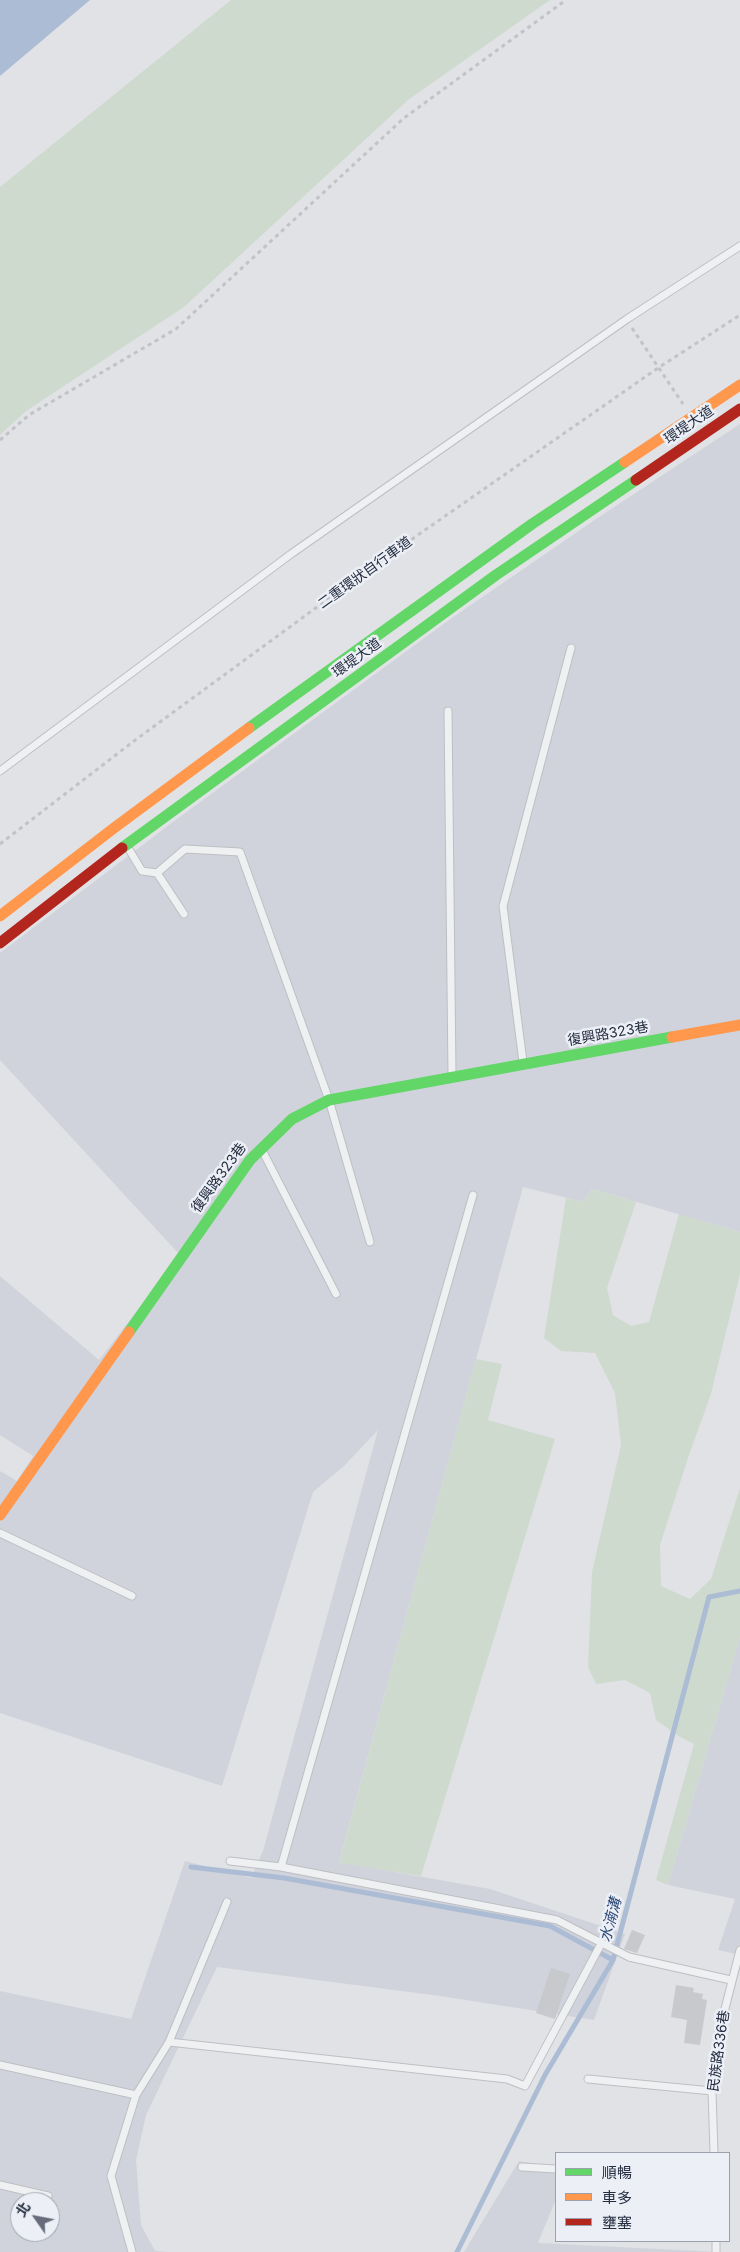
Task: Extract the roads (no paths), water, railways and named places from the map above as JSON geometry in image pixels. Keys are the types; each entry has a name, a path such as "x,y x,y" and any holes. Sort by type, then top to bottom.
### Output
{"street":[{"name":"環堤大道","path":"0,916 114,828 532,524 740,385"},
{"name":"環堤大道","path":"0,943 126,845 496,575 740,409"},
{"name":"復興路323巷","path":"0,1515 244,1168 261,1147 292,1119 329,1100 740,1025"}],"lane":[{"path":"0,771 291,554 627,319 740,246"},
{"path":"523,1065 503,906 571,648"},
{"path":"448,711 452,1078"},
{"path":"126,845 142,871 157,873 185,849 240,852 329,1100 370,1242"},
{"path":"157,873 184,914"},
{"path":"261,1147 336,1294"},
{"path":"281,1867 473,1195"},
{"path":"0,1533 132,1596"},
{"path":"230,1861 281,1867 557,1920 629,1957 731,1980"},
{"path":"132,2252 111,2176 136,2096 169,2042 228,1902"},
{"path":"169,2042 507,2080 525,2086 601,1944"},
{"name":"民族路336巷","path":"714,2152 712,2091 719,2032 740,1950"},
{"path":"0,2065 136,2096"},
{"path":"588,2079 712,2091"},
{"path":"522,2167 555,2169"},
{"path":"0,2185 31,2192"}],"water":[{"path":"0,0 90,0 0,76"}],"waterway":[{"name":"水湳溝","path":"457,2252 545,2075 613,1960 709,1597 740,1591"},
{"path":"191,1867 284,1878 550,1926 613,1960"}]}
